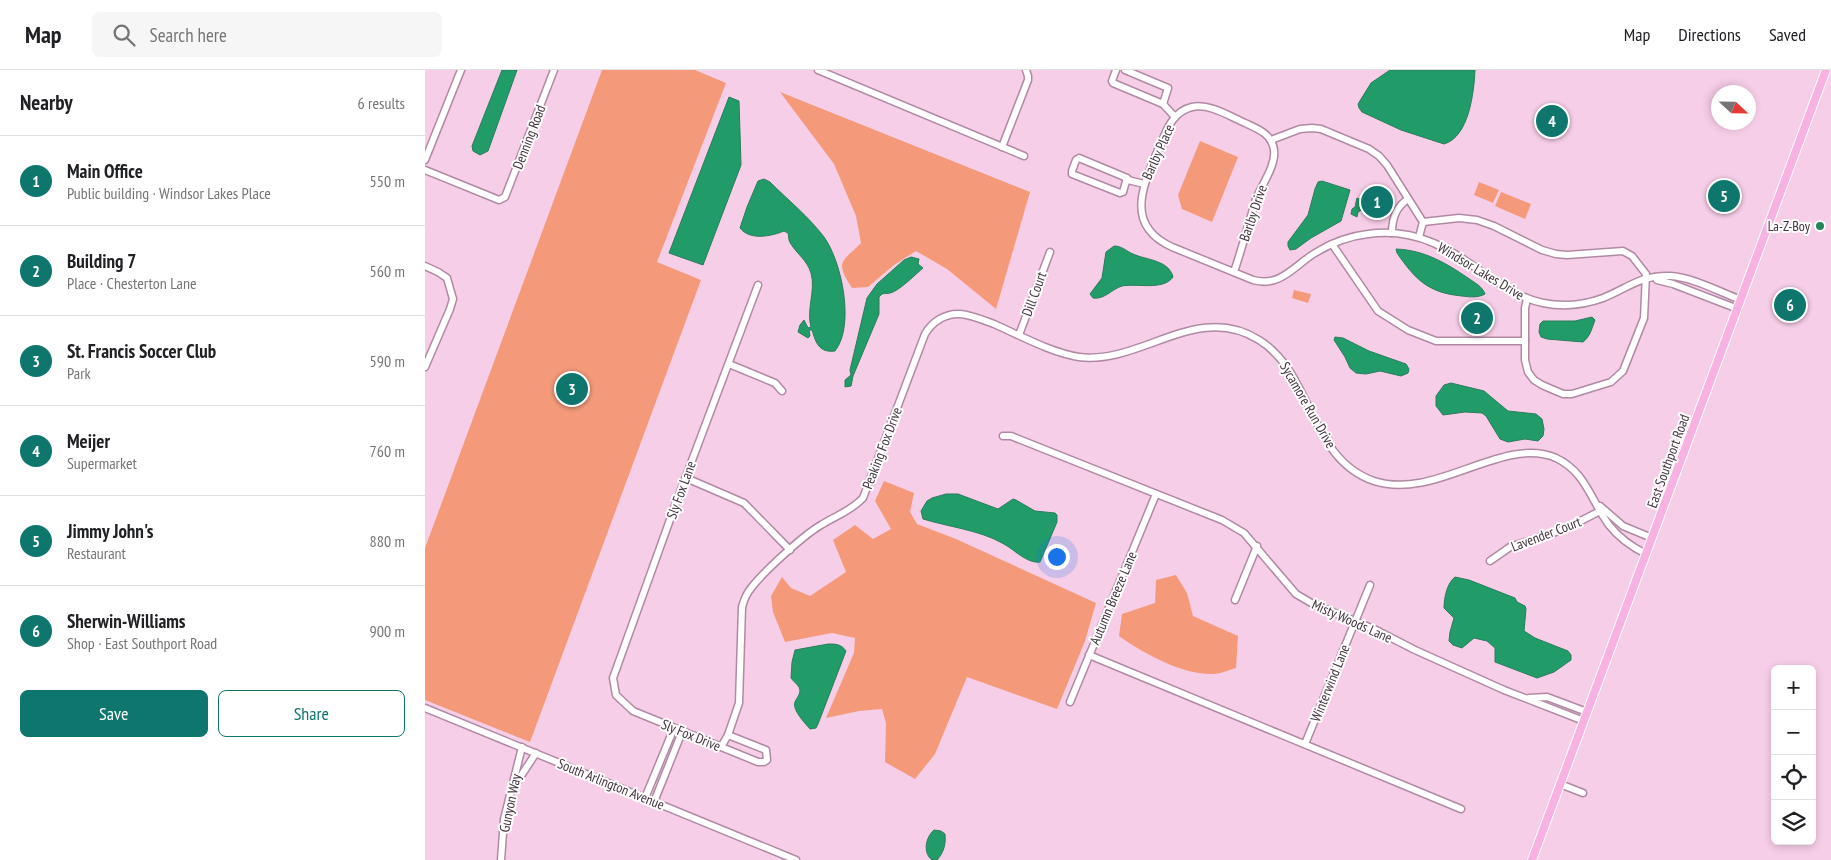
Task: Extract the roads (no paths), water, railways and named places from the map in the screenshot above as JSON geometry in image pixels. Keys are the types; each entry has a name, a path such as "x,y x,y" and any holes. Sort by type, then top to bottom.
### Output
{"main road":[{"name":"East Southport Road","path":"1532,860 1826,70"}],"street":[{"path":"425,160 461,70"},
{"name":"Denning Road","path":"425,170 499,200 507,196 554,70"},
{"path":"818,70 1024,156"},
{"path":"837,78 839,70"},
{"path":"1002,147 1028,80 1029,76 1025,70"},
{"path":"1116,70 1113,83 1163,104 1175,117"},
{"path":"1125,70 1168,88 1163,104"},
{"name":"Barlby Place","path":"1141,208 1144,184 1170,123 1184,110 1200,106 1211,108 1260,130 1271,140"},
{"path":"1271,140 1300,129 1321,129 1374,153 1383,161 1423,222 1419,237"},
{"name":"Barlby Drive","path":"1234,272 1257,199 1274,155 1271,140"},
{"path":"1127,180 1123,192 1120,193 1073,174 1072,171 1076,160 1079,158 1127,180 1144,184"},
{"path":"1392,233 1392,225 1398,208 1408,199"},
{"name":"Windsor Lakes Drive","path":"1141,208 1148,227 1164,243 1259,281 1277,280 1315,252 1332,244 1366,234 1392,233 1419,237 1452,251 1507,289 1527,299 1555,305 1586,303 1607,296 1633,282 1669,276 1684,278 1741,300"},
{"path":"1423,222 1459,218 1477,220 1494,226 1540,250 1556,254 1623,251 1636,260 1644,270 1646,279 1644,318 1625,368 1618,378 1610,383 1573,394 1563,394 1539,383 1529,374 1525,360 1525,308 1527,299"},
{"path":"1332,244 1378,311 1408,330 1436,341 1525,341"},
{"name":"Dill Court","path":"1019,335 1049,252"},
{"path":"425,266 447,278 453,299 451,309 425,367"},
{"name":"Windsor Lakes Drive","path":"1646,279 1663,280 1738,309"},
{"name":"Sly Fox Lane","path":"616,696 613,678 759,285"},
{"name":"Peaking Fox Drive","path":"721,747 728,735 739,704 742,607 746,596 768,570 807,534 821,524 854,508 863,498 929,326 949,315 961,314 979,318"},
{"name":"Sycamore Run Drive","path":"979,318 1066,354 1093,358 1114,354 1202,328 1218,327 1240,331 1263,342 1278,355 1288,368 1334,452 1348,467 1363,476 1390,485 1416,485 1523,453 1536,453 1552,457 1568,465 1582,479 1609,525 1620,537 1646,554"},
{"path":"729,364 775,383 782,391"},
{"name":"Misty Woods Lane","path":"1003,436 1011,436 1222,520 1244,533 1296,594 1321,608 1376,630 1415,650 1526,699 1584,721"},
{"path":"686,478 744,503 790,550"},
{"name":"Autumn Breeze Lane","path":"1070,702 1156,494"},
{"name":"Sycamore Run Drive","path":"1602,511 1623,526 1652,538"},
{"name":"Lavender Court","path":"1490,560 1510,547 1565,530 1602,511"},
{"path":"1235,600 1257,546"},
{"name":"Winterwind Lane","path":"1305,744 1370,585"},
{"path":"1089,655 1461,809"},
{"name":"Sly Fox Drive","path":"616,696 633,711 759,762 764,762 767,756 766,750 728,735"},
{"path":"1526,699 1547,697 1587,712"},
{"name":"South Arlington Avenue","path":"425,708 796,860"},
{"path":"645,798 674,728"},
{"path":"654,802 682,732"},
{"name":"Gunyon Way","path":"501,860 504,819 513,788 521,747"},
{"path":"513,788 537,753"},
{"path":"1561,784 1583,793"}],"place":[{"name":"Meijer","path":"1552,121"},
{"name":"Jimmy John's","path":"1724,196"},
{"name":"Main Office","path":"1377,202"},
{"name":"La-Z-Boy","path":"1820,226"},
{"name":"Sherwin-Williams","path":"1790,305"},
{"name":"Building 7","path":"1477,318"},
{"name":"St. Francis Soccer Club","path":"572,389"}]}
